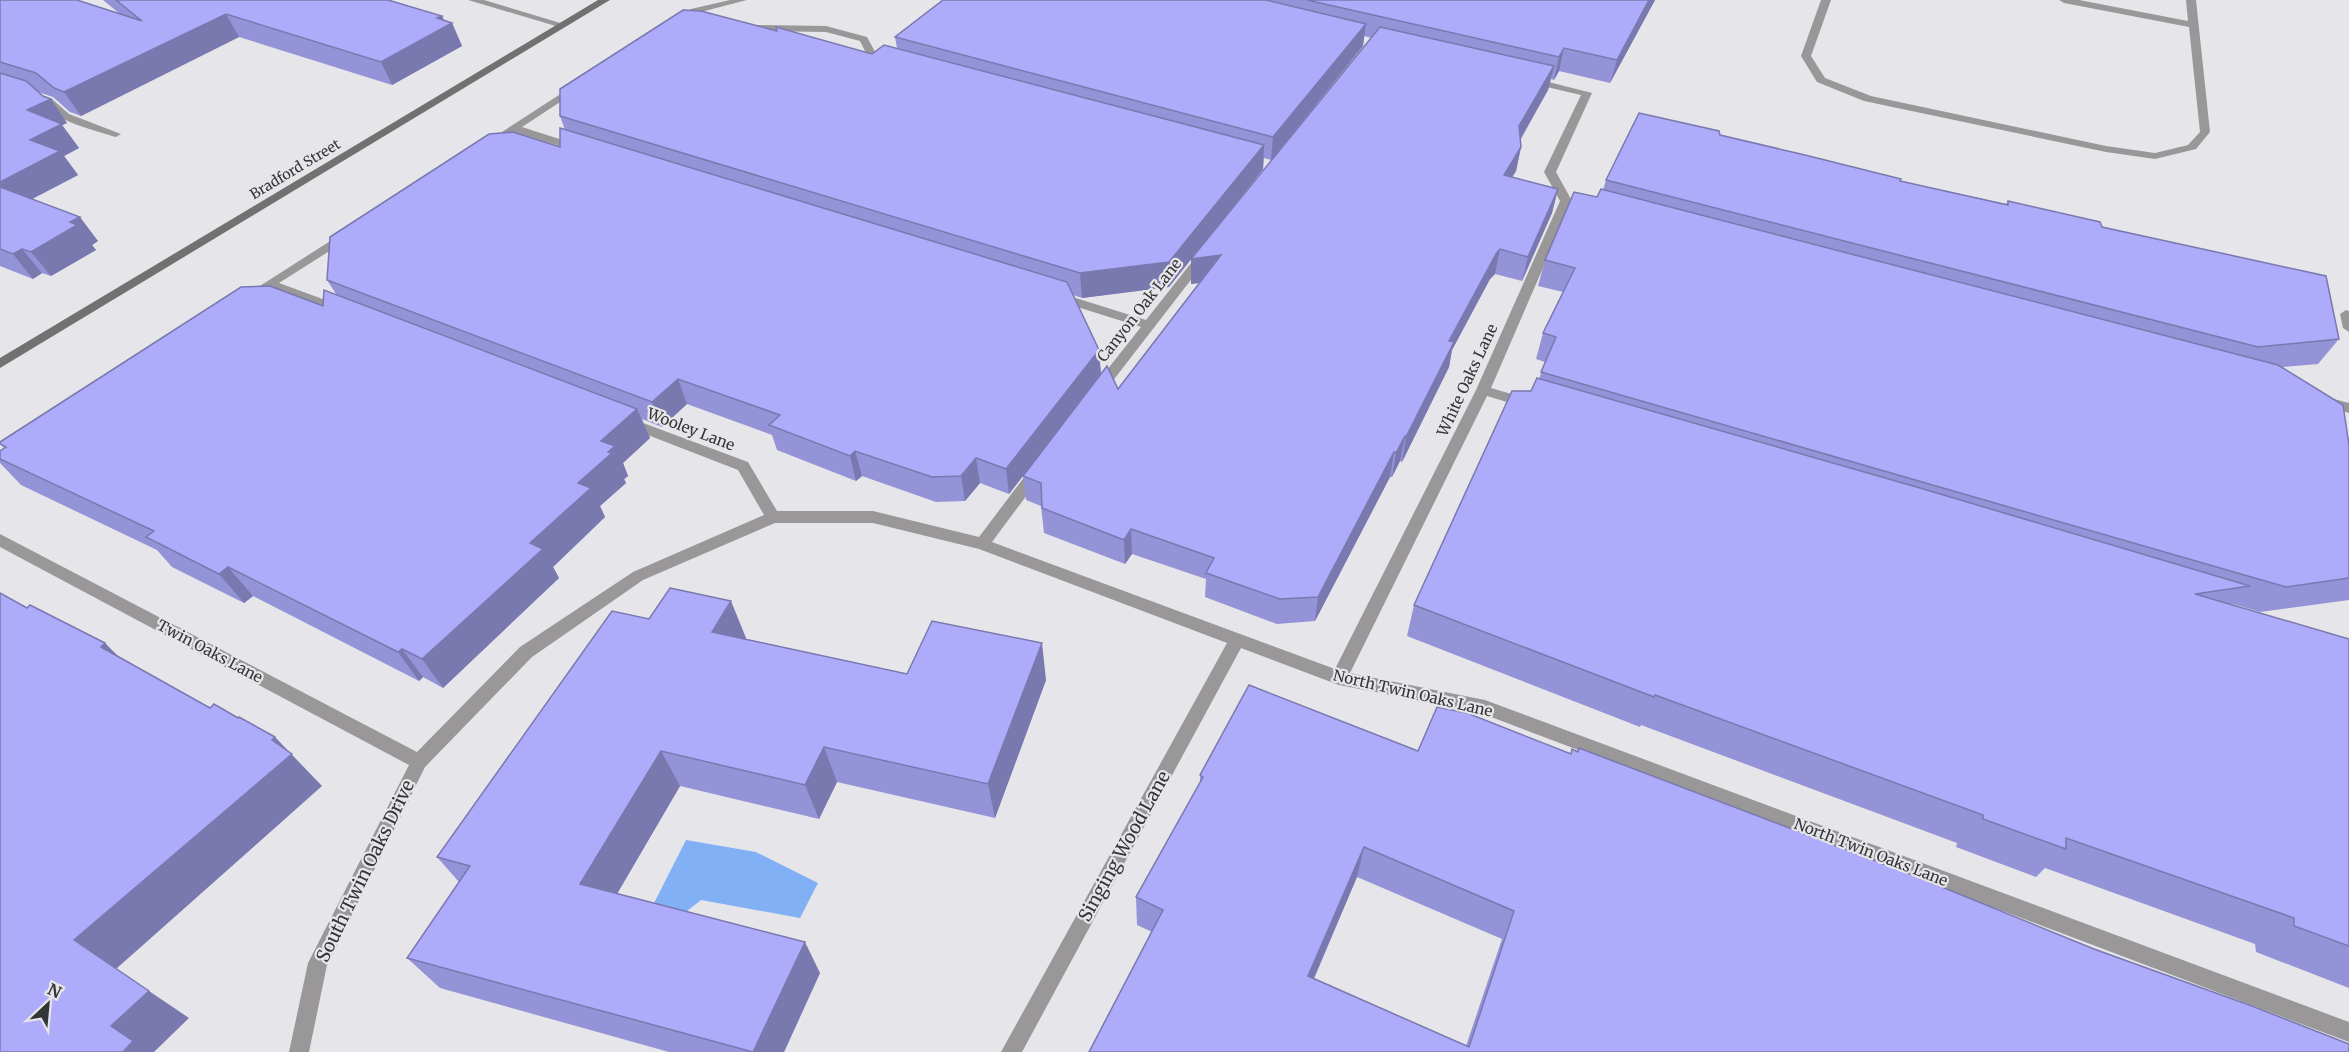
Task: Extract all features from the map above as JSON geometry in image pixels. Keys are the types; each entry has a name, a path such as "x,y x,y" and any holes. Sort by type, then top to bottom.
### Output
{"street":[{"path":"474,0 562,25"},
{"name":"Bradford Street","path":"0,364 605,0"},
{"path":"666,29 694,11 742,0"},
{"path":"1826,0 1806,56 1821,80 1868,99 2106,149 2155,156 2192,147 2205,132 2191,0"},
{"path":"2064,0 2194,25"},
{"path":"694,11 714,17"},
{"path":"734,22 755,28 826,29 864,39 874,60"},
{"path":"755,28 767,39"},
{"path":"476,152 592,78"},
{"name":"White Oaks Lane","path":"1339,678 1483,390 1571,203 1550,172 1587,93 1519,78"},
{"path":"29,95 48,102 65,116 116,134"},
{"path":"513,128 591,152"},
{"path":"240,303 360,226"},
{"name":"Canyon Oak Lane","path":"1090,401 1209,249"},
{"path":"270,284 357,318"},
{"path":"1047,294 1148,325"},
{"path":"2346,314 2349,328"},
{"path":"1483,390 1540,407"},
{"path":"2315,399 2349,408"},
{"name":"Wooley Lane","path":"610,415 743,466 773,517"},
{"path":"982,543 1047,458"},
{"name":"North Twin Oaks Lane","path":"419,762 526,652 638,576 773,517 873,517 982,543 1339,678 1479,705 2349,1032"},
{"name":"Twin Oaks Lane","path":"0,540 419,762"},
{"name":"Singing Wood Lane","path":"1011,1052 1237,640"},
{"name":"South Twin Oaks Drive","path":"299,1052 318,963 419,762"}],"water":[{"path":"686,840 756,852 818,883 800,918 701,900 682,915 653,905"}],"building":[{"path":"0,0 77,0 142,21 116,0 388,0 442,16 437,18 452,23 381,62 226,14 64,92 54,88 36,73 0,62"},
{"path":"943,0 1266,0 1366,24 1273,137 895,37"},
{"path":"1307,0 1649,0 1617,60 1564,48 1559,57"},
{"path":"683,10 701,11 777,31 776,27 872,54 884,45 1264,145 1169,262 1080,273 560,116 560,89"},
{"path":"1380,27 1554,66 1519,126 1521,147 1504,175 1558,189 1528,257 1500,249 1496,254 1449,341 1454,342 1406,437 1396,453 1394,452 1318,597 1280,599 1206,573 1214,558 1131,529 1124,540 1042,508 1041,483 1023,476 1107,366 1118,389 1221,255 1191,259"},
{"path":"0,73 26,81 43,96 51,99 27,110 62,124 30,140 60,151 0,182"},
{"path":"1639,113 1719,131 1720,135 1901,179 1900,181 2008,205 2008,201 2100,222 2102,227 2326,276 2339,339 2258,347 1606,180"},
{"path":"560,128 1067,282 1099,350 1006,469 976,458 961,476 932,477 855,451 850,456 769,425 780,415 678,379 652,402 327,280 330,237 489,134 513,132 560,147"},
{"path":"0,187 80,217 70,222 77,225 31,252 22,249 13,254 0,249"},
{"path":"1601,189 2278,365 2343,405 2349,445 2349,578 2286,587 1541,372 1556,337 1543,333 1575,268 1545,260 1574,192 1597,197"},
{"path":"270,286 323,306 324,290 637,409 601,441 615,446 608,452 612,453 578,483 591,488 530,543 543,549 422,659 402,649 398,652 228,567 219,574 146,537 154,531 0,459 0,451 6,447 0,442 241,287"},
{"path":"1537,378 2250,586 2195,594 2349,639 2349,946 2294,926 2294,918 2066,838 2066,849 1983,819 1983,815 1655,695 1654,697 1414,605 1512,391 1531,391"},
{"path":"670,588 731,601 712,632 907,674 932,621 1042,643 988,784 824,747 805,785 661,751 580,884 805,942 753,1052 407,958 470,866 437,857 612,611 649,619"},
{"path":"0,593 27,608 30,605 105,643 101,647 210,708 214,704 275,737 272,740 292,754 74,940 149,991 111,1026 133,1041 123,1052 0,1052"},
{"path":"1249,685 1418,751 1437,707 1467,713 1571,754 1572,749 1578,752 1579,748 1910,874 2094,949 2349,1044 2349,1052 1089,1052 1163,910 1136,897 1203,777 1200,775","holes":["1364,847 1514,911 1469,1047 1308,976"]}]}
